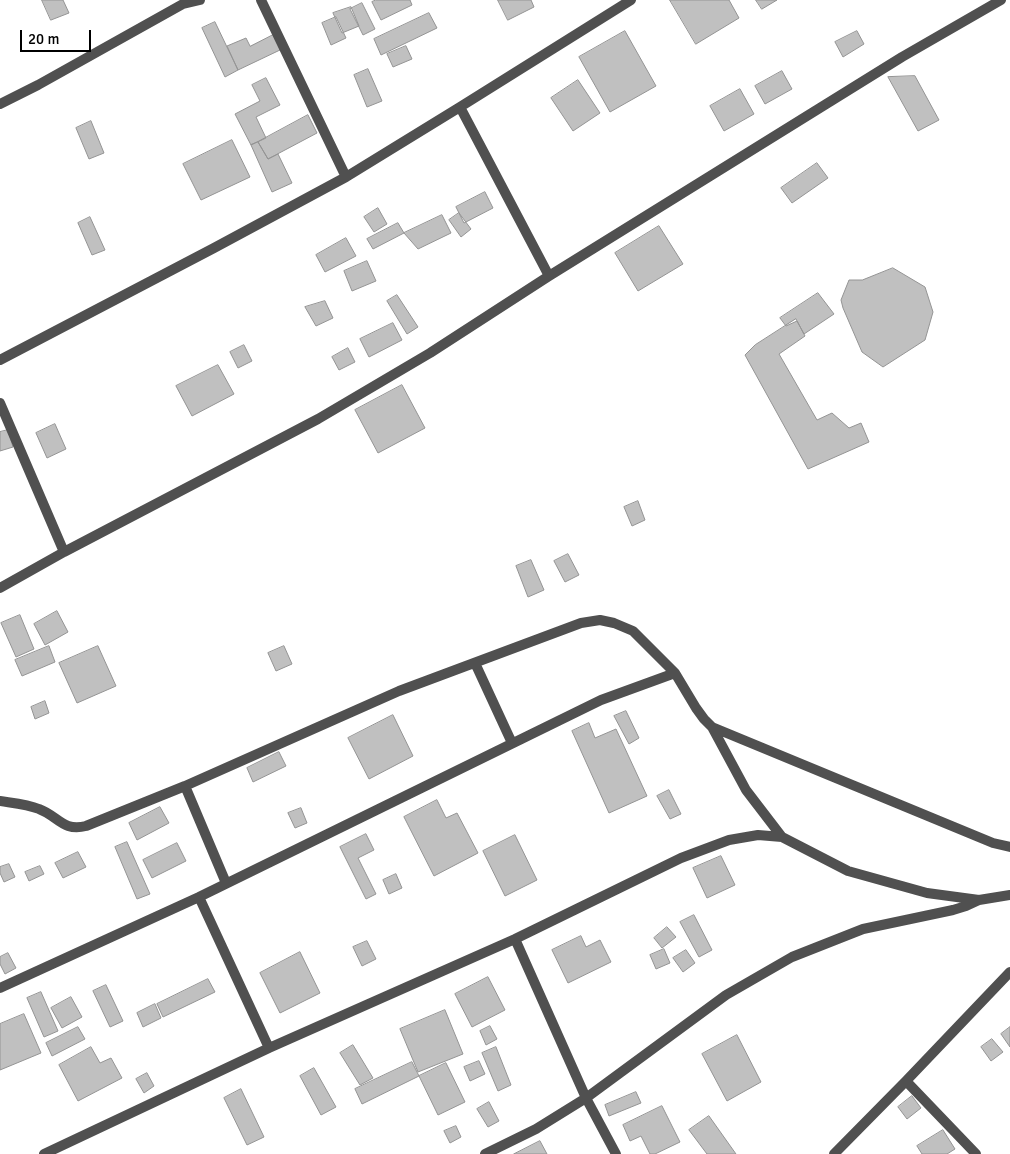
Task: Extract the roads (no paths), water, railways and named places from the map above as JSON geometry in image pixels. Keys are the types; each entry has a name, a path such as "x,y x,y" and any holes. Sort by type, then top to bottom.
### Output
{"street":[{"path":"0,104 184,4 200,0"},
{"path":"261,0 346,176"},
{"path":"0,360 205,253 346,176 460,108 629,0"},
{"path":"0,588 64,552 318,419 430,353 549,276 902,57 1001,0"},
{"path":"460,108 549,276"},
{"path":"0,403 64,552"},
{"path":"0,801 39,809 51,814 63,824 80,828 185,786 399,691 582,623 600,620 614,623 633,631 675,673 696,708 712,727 746,790 782,837"},
{"path":"475,663 512,743"},
{"path":"0,988 199,897 601,700 675,673"},
{"path":"712,727 993,843 1010,847"},
{"path":"185,786 226,883"},
{"path":"44,1154 269,1048 515,939 681,858 728,840 758,835 782,837 848,871 927,893 979,900"},
{"path":"485,1154 536,1129 586,1098 726,995 792,957 863,929 953,910 979,900 1010,895"},
{"path":"199,897 269,1048"},
{"path":"515,939 586,1098 616,1154"},
{"path":"834,1154 1010,972"},
{"path":"906,1081 976,1154"}]}
